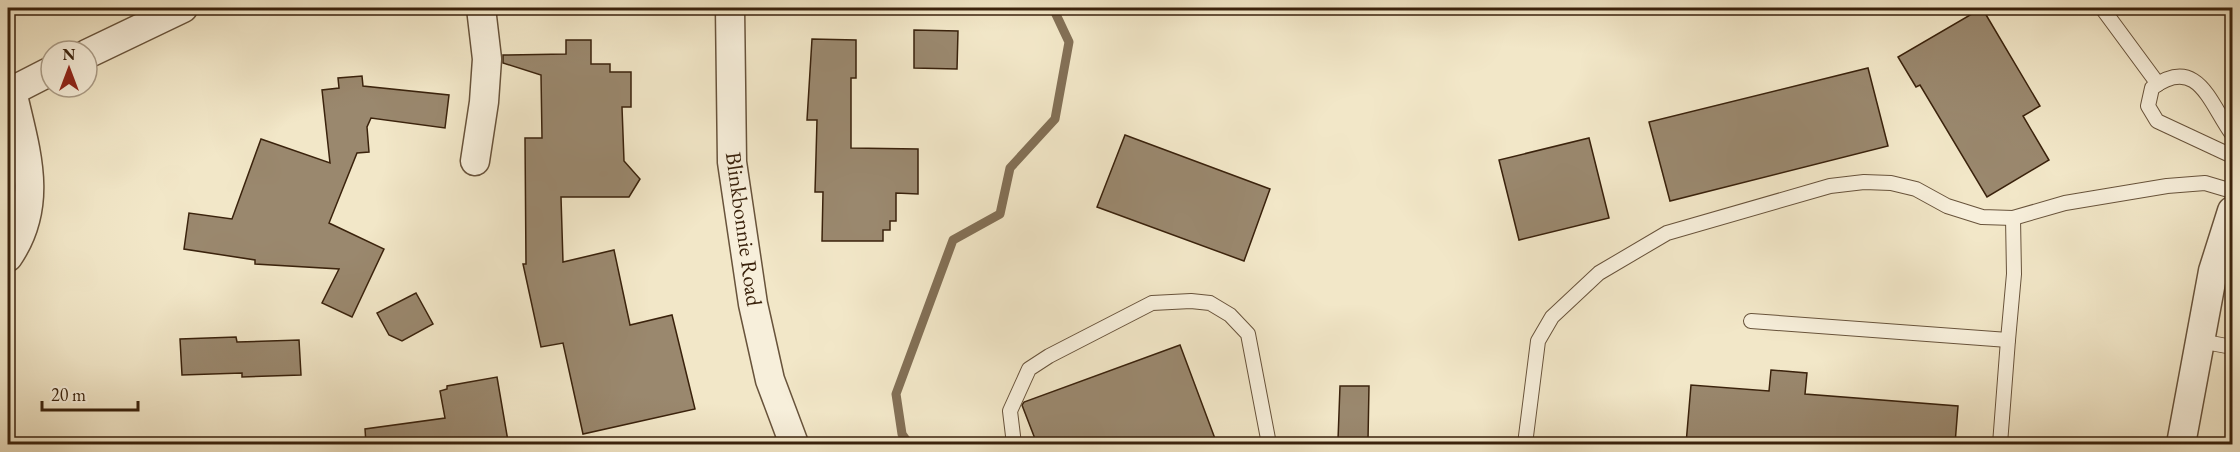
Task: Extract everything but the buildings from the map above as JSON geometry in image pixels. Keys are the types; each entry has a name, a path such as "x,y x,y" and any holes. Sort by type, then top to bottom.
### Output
{"street":[{"path":"99,48 183,8"},
{"path":"475,161 484,102 487,58 481,8"},
{"name":"Blinkbonnie Road","path":"730,8 732,162 753,304 770,380 794,444"},
{"path":"8,257 24,224 30,194 30,170 10,92 39,77"},
{"path":"2181,444 2213,271 2231,219"}],"lane":[{"path":"2102,8 2158,84"},
{"path":"2232,134 2206,90 2196,82 2174,77 2152,88 2148,106 2157,121 2232,156"},
{"path":"1525,444 1538,341 1552,317 1599,273 1667,233 1830,186 1864,182 1891,183 1916,189 1947,206 1982,217 2013,218 2065,203 2167,186 2205,183 2232,190"},
{"path":"2000,444 2014,273 2013,218"},
{"path":"1014,444 1010,411 1018,388 1029,369 1049,356 1152,303 1191,301 1210,303 1230,315 1248,334 1269,444"},
{"path":"1751,321 2007,340"},
{"path":"2200,341 2232,347"}],"waterway":[{"path":"909,444 902,434 896,394 953,240 1000,214 1010,168 1055,119 1069,42 1053,8"}]}
